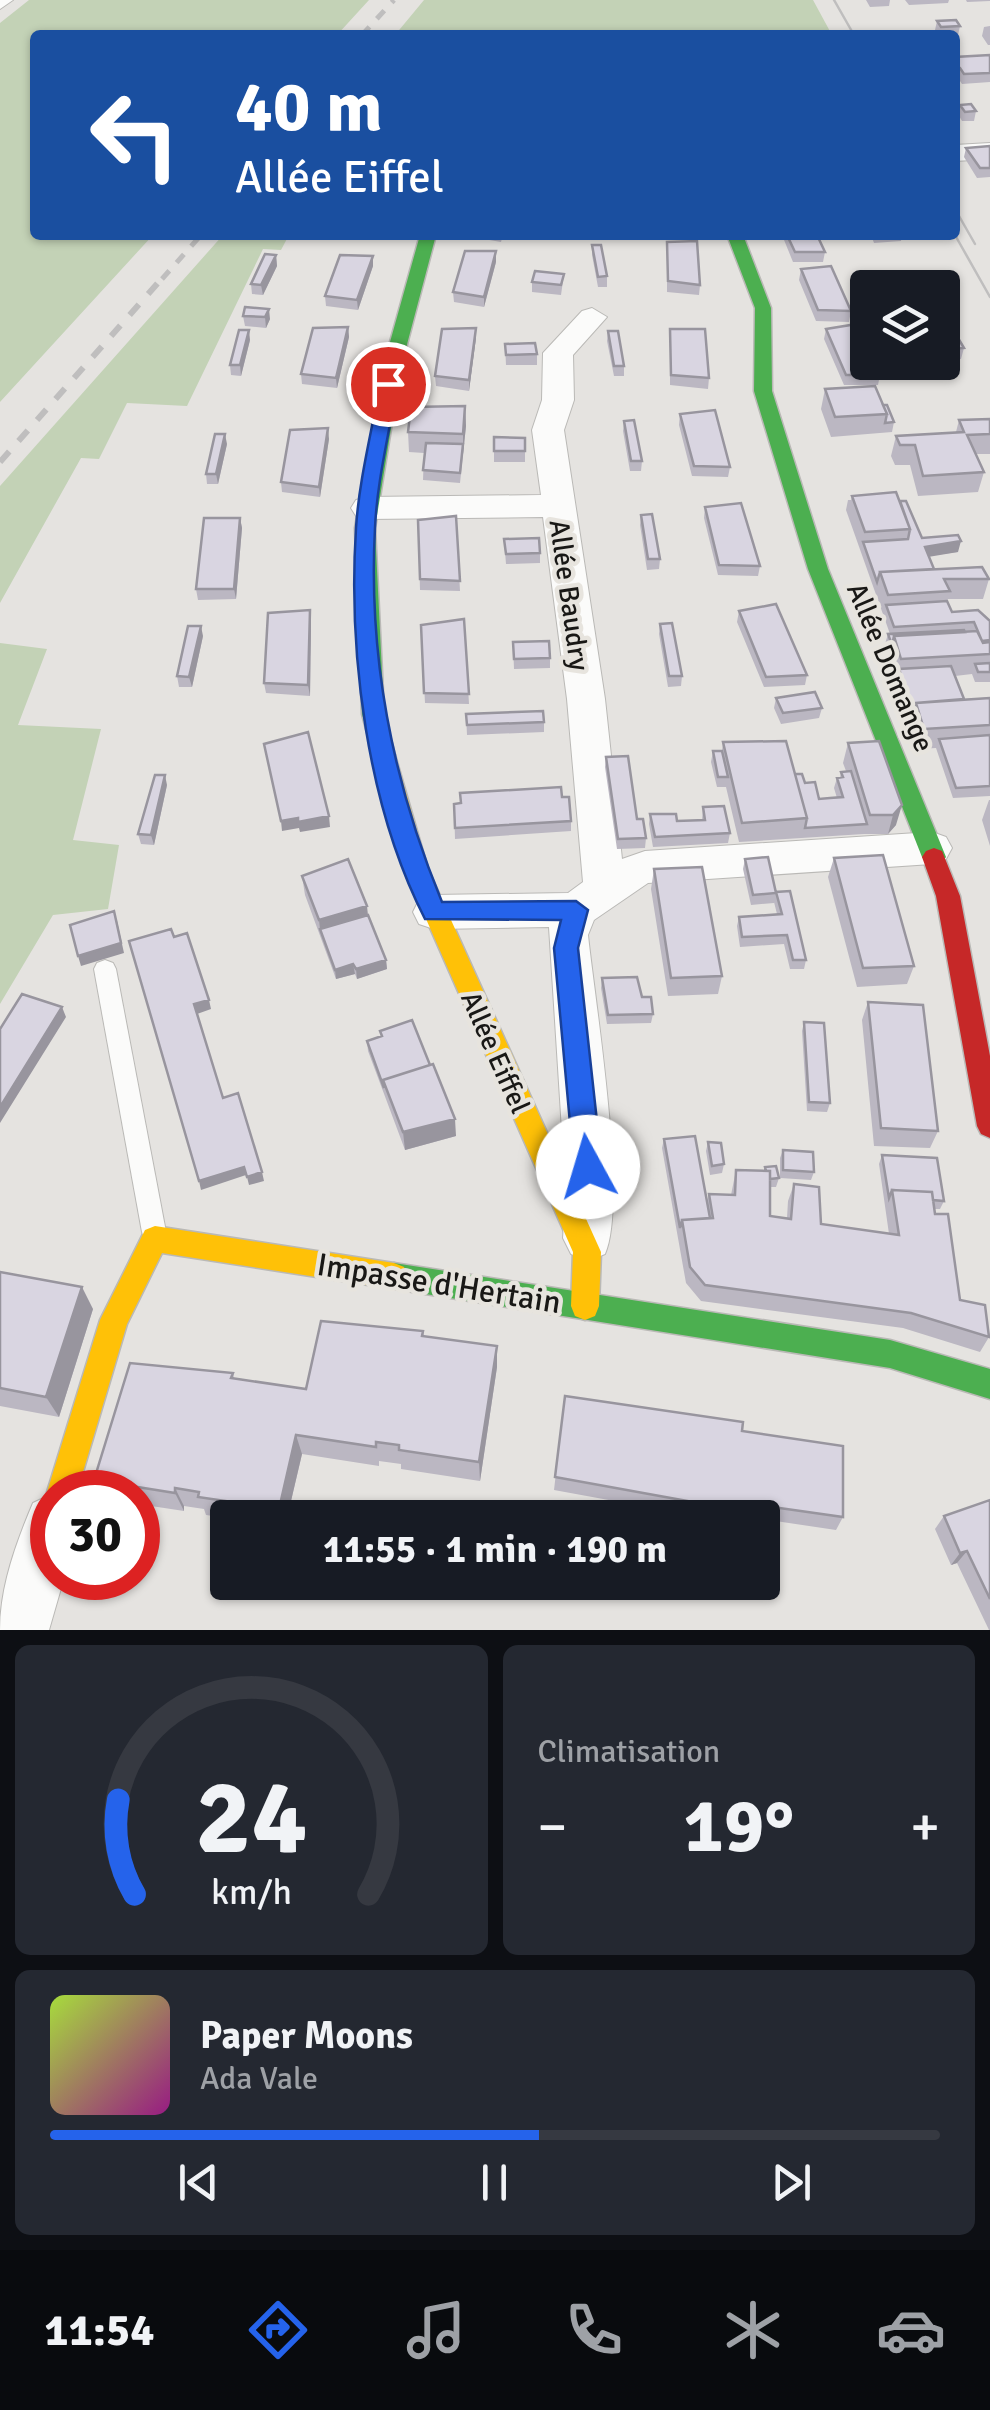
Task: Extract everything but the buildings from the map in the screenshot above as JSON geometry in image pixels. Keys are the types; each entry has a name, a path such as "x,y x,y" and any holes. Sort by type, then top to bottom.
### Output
{"street":[{"path":"960,153 990,151"},
{"name":"Allée Eiffel","path":"427,240 392,367 368,508 366,543 374,714 408,848 587,1252 585,1306"},
{"name":"Allée Domange","path":"737,240 763,308 763,390 818,569 932,848 956,925 990,1126"},
{"name":"Allée Baudry","path":"587,1252 588,1167 566,948 590,899 586,699 548,430 558,400 556,361 592,316"},
{"path":"368,508 557,506"},
{"path":"434,912 590,899 644,867 932,848"},
{"path":"69,1470 114,1320 156,1239"},
{"name":"Impasse d'Hertain","path":"156,1239 890,1354 990,1384"},
{"path":"20,1630 30,1596"}],"lane":[{"path":"105,969 156,1239"}],"green space":[{"path":"29,0 369,0 342,30 30,30 30,240 148,240 0,402 0,23"},
{"path":"424,0 813,0 829,30 399,30"},
{"path":"219,240 286,240 281,250 263,249 187,406 127,403 99,459 81,458 0,603 0,486"},
{"path":"0,643 47,649 18,725 101,729 73,840 119,845 108,909 53,915 0,1004"}],"tram line":[{"path":"834,0 851,30"},
{"path":"960,218 975,244"},
{"path":"958,240 990,297"}],"railway":[{"path":"367,30 394,0"},
{"path":"162,279 197,240"},
{"path":"0,462 164,276"}],"traffic: fast":[{"path":"384,755 373,714 365,528 392,367 427,240"},
{"path":"737,240 763,308 763,391 818,569 934,857"},
{"path":"394,1276 890,1354 990,1384"}],"traffic: slow":[{"path":"384,755 416,869 587,1252 585,1306"},
{"path":"69,1470 114,1320 155,1239 394,1276"}],"traffic: jam":[{"path":"934,857 948,896 990,1126"}],"route":[{"path":"388,384 365,528 370,690 378,741 408,848 434,912 576,910 570,921 566,948 588,1167"}]}
